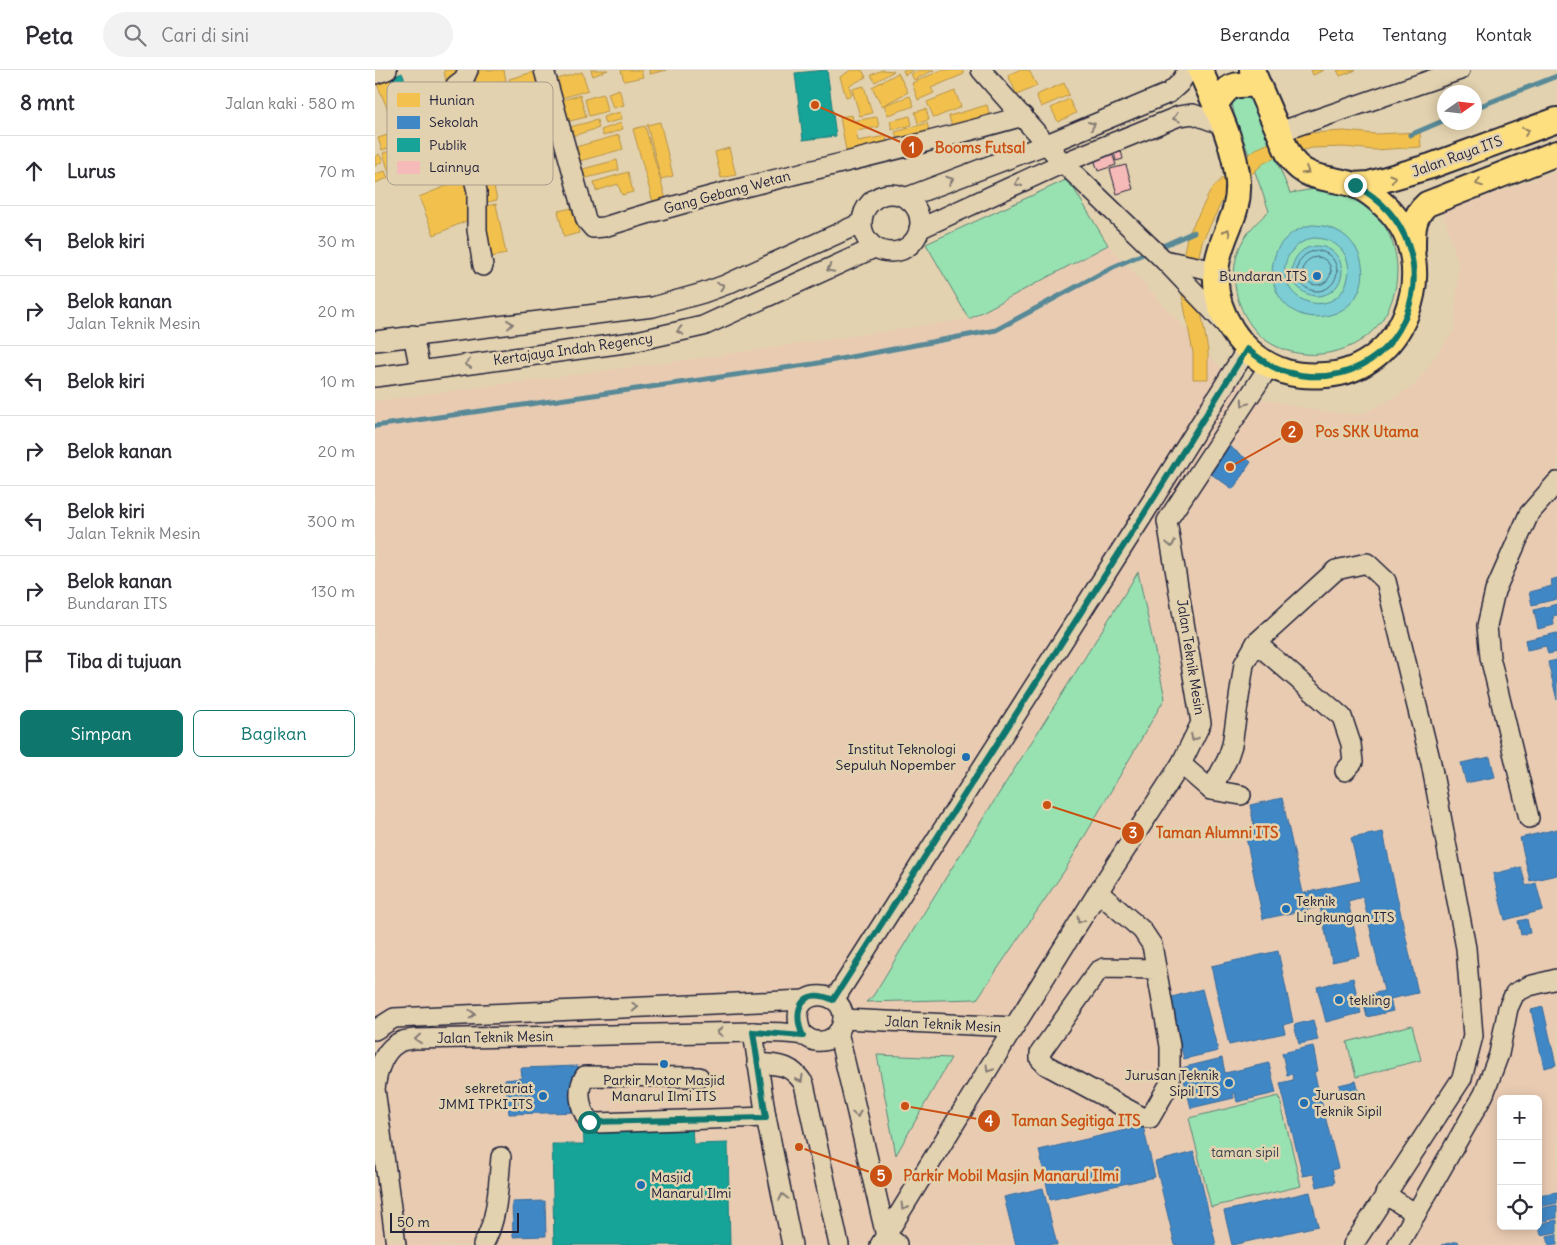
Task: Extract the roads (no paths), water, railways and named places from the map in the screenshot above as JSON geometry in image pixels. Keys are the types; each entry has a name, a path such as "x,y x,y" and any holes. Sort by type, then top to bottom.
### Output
{"main road":[{"path":"1200,70 1219,115 1235,161 1238,202 1234,219 1222,242 1216,272 1223,315 1240,340 1270,365 1285,372 1309,376 1336,374 1361,365 1387,346 1402,325 1412,300 1415,278 1412,256 1406,235 1391,212 1366,191 1355,185 1314,176 1303,171 1291,159 1255,78 1226,88 1219,115"},
{"name":"Jalan Raya ITS","path":"1355,185 1369,184 1403,175 1557,120"},
{"path":"1412,256 1413,222 1418,212 1427,204 1557,153"}],"street":[{"path":"375,74 387,70"},
{"path":"460,82 464,79 467,70"},
{"path":"833,1000 1165,482 1240,340 1146,243 1063,163 981,70"},
{"path":"905,198 1047,144 1169,93 1180,83 1189,70"},
{"path":"1279,132 1460,70"},
{"name":"Gang Gebang Wetan","path":"553,102 586,220 593,228 604,227 667,207 885,150 960,134 1023,116"},
{"path":"919,229 1063,163 1179,116 1193,114 1219,115"},
{"path":"476,185 477,230 483,266"},
{"path":"893,194 905,198 918,214 919,229 915,240 907,248 896,252 884,252 874,248 865,237 861,223 864,211 871,201 881,195 893,194"},
{"path":"375,341 653,307 718,288 861,223"},
{"name":"Kertajaya Indah Regency","path":"375,377 632,342 703,326 874,248"},
{"path":"1162,259 1216,272"},
{"path":"413,335 420,370"},
{"path":"1142,517 1167,521 1270,365"},
{"path":"1165,482 1189,488"},
{"path":"1529,818 1490,657 1487,626 1495,591 1529,514 1557,482"},
{"path":"1529,514 1557,506"},
{"name":"Jalan Teknik Mesin","path":"841,1026 1014,1027 1181,764 1201,723 1167,521"},
{"path":"1211,790 1233,745 1244,664 1256,644 1336,570 1367,563 1386,581 1431,763 1466,948 1473,1036 1462,1078 1353,1245"},
{"path":"1256,644 1341,718 1351,744 1353,762 1345,771"},
{"path":"1181,764 1211,790 1241,795"},
{"path":"1098,892 1142,930 1152,945 1170,1046 1170,1084 1150,1118 1142,1117 1046,1065 1040,1059 1040,1053 1098,971 1104,968 1155,969"},
{"path":"1398,1245 1485,1094 1499,1054 1508,1008 1515,993 1529,986 1557,979"},
{"path":"841,1026 832,1038 823,1042 814,1041 803,1036 799,1025 799,1007 805,1000 814,995 824,996 833,1000 841,1008 841,1026 888,1242"},
{"name":"Jalan Teknik Mesin","path":"375,1030 394,1018 805,1000"},
{"path":"888,1242 1014,1027"},
{"path":"753,1032 766,1118 792,1245"},
{"name":"Jalan Teknik Mesin","path":"396,1245 375,1089 377,1071 386,1055 397,1043 414,1039 753,1032 803,1036"},
{"path":"757,1063 784,1066 796,1071 804,1084 839,1245"},
{"path":"699,1077 585,1076 582,1082 580,1097 583,1113 589,1122 597,1123 766,1118"},
{"path":"1462,1078 1485,1094"},
{"path":"483,1245 489,1235 495,1214 501,1157"},
{"path":"1385,1194 1416,1214"}],"water":[{"path":"1311,225 1331,228 1347,237 1357,251 1362,266 1362,283 1355,297 1343,309 1325,316 1305,316 1290,308 1279,296 1273,280 1273,263 1279,247 1291,234","holes":["1313,238 1330,242 1342,250 1348,262 1348,275 1344,288 1336,298 1324,303 1305,301 1296,295 1288,285 1285,277 1286,262 1293,249 1305,241"]},
{"path":"1317,246 1335,253 1342,271 1335,289 1317,296 1299,289 1292,271 1299,253"}],"waterway":[{"path":"1482,105 1557,76"},
{"path":"1410,135 1437,123"},
{"path":"1158,248 1194,232"},
{"path":"375,426 813,364 996,330 1113,267 1150,251"}],"place":[{"name":"Booms Futsal","path":"815,105"},
{"name":"Bundaran ITS","path":"1317,276"},
{"name":"Pos SKK Utama","path":"1230,467"},
{"name":"Institut Teknologi Sepuluh Nopember","path":"966,757"},
{"name":"Taman Alumni ITS","path":"1047,805"},
{"name":"Teknik Lingkungan ITS","path":"1286,909"},
{"name":"tekling","path":"1339,1000"},
{"name":"Parkir Motor Masjid Manarul Ilmi ITS","path":"664,1064"},
{"name":"Jurusan Teknik Sipil ITS","path":"1229,1083"},
{"name":"sekretariat JMMI TPKI ITS","path":"543,1096"},
{"name":"Jurusan Teknik Sipil","path":"1304,1103"},
{"name":"Taman Segitiga ITS","path":"905,1106"},
{"name":"Parkir Mobil Masjin Manarul Ilmi","path":"799,1147"},
{"name":"Masjid Manarul Ilmi","path":"641,1185"}],"park label":[{"name":"taman sipil","path":"1245,1152"}]}
